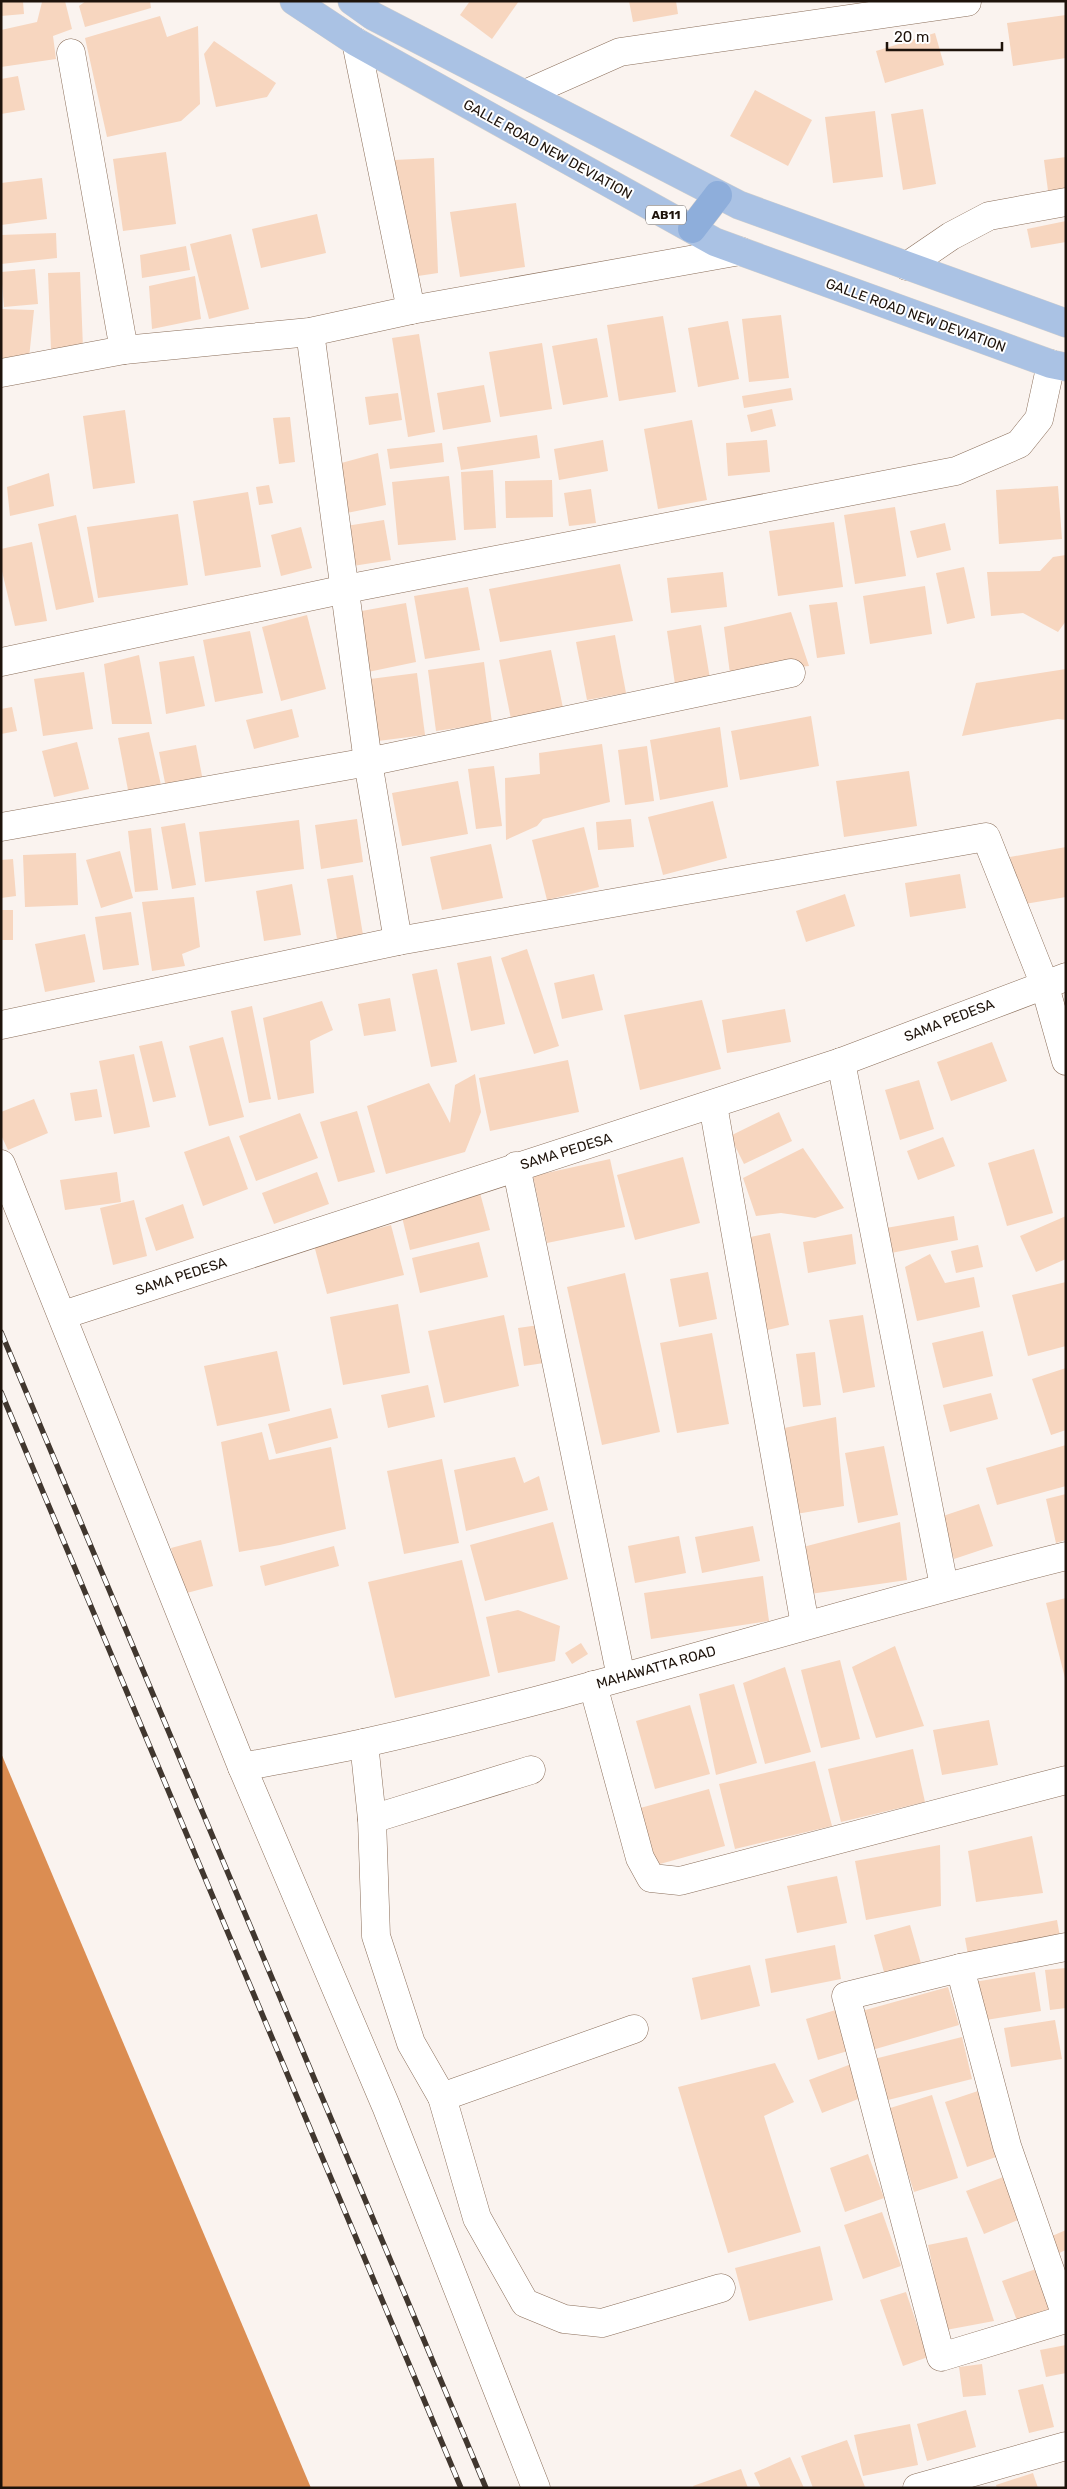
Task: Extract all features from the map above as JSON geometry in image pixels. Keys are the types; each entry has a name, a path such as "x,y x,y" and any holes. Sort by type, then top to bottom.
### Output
{"highway":[{"path":"692,229 718,195"}],"main road":[{"name":"GALLE ROAD NEW DEVIATION","path":"294,1 356,42 715,242 1058,365"},
{"path":"352,1 373,16 740,205 1066,323"}],"street":[{"path":"525,94 620,52 967,2"},
{"path":"356,42 410,310"},
{"path":"72,53 124,350"},
{"path":"907,266 951,236 989,216 1066,202"},
{"path":"1,373 124,350 310,332 410,310 740,251"},
{"path":"310,332 368,762 398,941"},
{"path":"1,662 346,588 956,471 1019,444 1039,419 1058,365"},
{"path":"1,828 368,762 791,673"},
{"path":"1,1025 398,941 986,837 1055,980 1066,1061"},
{"name":"SAMA PEDESA","path":"63,1315 516,1166 713,1105 841,1062 1055,980"},
{"path":"841,1062 944,1586"},
{"path":"713,1105 805,1625"},
{"path":"1,1164 63,1315 242,1767 386,2106 536,2488"},
{"path":"516,1166 621,1677"},
{"name":"MAHAWATTA ROAD","path":"242,1767 364,1743 593,1685 944,1586 1066,1556"},
{"path":"593,1685 640,1858 651,1878 663,1881 680,1881 1066,1780"},
{"path":"364,1743 372,1819 376,1936 411,2043 442,2097 477,2218 525,2303 564,2319 602,2323 721,2288"},
{"path":"372,1819 531,1770"},
{"path":"960,1968 1006,2146 1066,2317 941,2357 846,1996 960,1968 1066,1947"},
{"path":"442,2097 634,2029"},
{"path":"917,2488 1066,2446"}],"shaded area":[{"path":"1,1753 311,2488 1,2488"}],"building":[{"path":"1,1 23,1 24,14 1,16"},
{"path":"65,1 72,29 53,36 56,59 1,67 1,30 37,22 42,2"},
{"path":"86,1 150,1 151,8 85,27 79,6"},
{"path":"470,1 519,1 492,39 460,15"},
{"path":"629,1 676,1 678,14 633,22"},
{"path":"1066,15 1066,58 1013,66 1007,23"},
{"path":"160,16 167,37 198,26 200,104 181,121 107,137 85,38"},
{"path":"935,33 944,65 885,83 876,51"},
{"path":"214,41 276,83 267,97 216,107 204,54"},
{"path":"18,76 25,110 1,114 1,79"},
{"path":"755,90 812,120 788,166 730,136"},
{"path":"923,109 936,184 903,190 891,114"},
{"path":"875,111 883,177 833,183 825,117"},
{"path":"166,152 176,224 123,231 113,159"},
{"path":"1066,157 1066,189 1048,191 1044,160"},
{"path":"434,158 438,273 418,276 394,160"},
{"path":"42,178 47,219 1,225 1,183"},
{"path":"516,203 525,267 460,277 450,212"},
{"path":"317,214 326,253 261,268 252,229"},
{"path":"1066,221 1066,242 1031,248 1027,229"},
{"path":"56,233 57,258 1,264 1,235"},
{"path":"231,234 249,309 209,319 190,244"},
{"path":"186,246 190,270 142,278 140,255"},
{"path":"35,269 38,304 4,307 1,272"},
{"path":"80,272 83,348 51,349 48,273"},
{"path":"195,276 201,319 152,329 149,286"},
{"path":"1,309 34,310 29,358 1,362"},
{"path":"781,315 789,378 749,382 742,319"},
{"path":"663,316 676,392 619,401 607,325"},
{"path":"728,321 739,379 698,387 688,328"},
{"path":"419,334 435,432 408,437 392,338"},
{"path":"597,338 608,397 563,405 552,346"},
{"path":"542,343 552,409 500,417 489,352"},
{"path":"484,385 491,422 443,430 437,393"},
{"path":"791,388 793,400 744,408 742,396"},
{"path":"398,393 402,420 369,425 365,397"},
{"path":"772,409 776,426 751,432 747,415"},
{"path":"125,410 135,483 93,489 83,416"},
{"path":"290,417 295,462 279,464 273,418"},
{"path":"692,420 707,500 658,509 644,429"},
{"path":"537,435 540,458 461,470 457,447"},
{"path":"603,440 608,471 559,480 554,449"},
{"path":"767,440 770,472 728,476 726,443"},
{"path":"442,443 444,462 390,469 387,449"},
{"path":"378,453 386,505 342,514 334,465"},
{"path":"493,470 496,528 464,530 461,472"},
{"path":"49,473 54,506 10,516 7,487"},
{"path":"449,476 456,540 398,545 392,482"},
{"path":"552,480 553,517 506,518 505,481"},
{"path":"269,485 273,503 259,505 256,487"},
{"path":"1058,486 1062,539 999,544 996,490"},
{"path":"591,489 596,523 569,526 564,493"},
{"path":"248,492 261,567 205,576 193,501"},
{"path":"895,507 906,576 855,584 844,515"},
{"path":"178,514 188,585 98,598 87,527"},
{"path":"76,515 94,602 56,610 38,524"},
{"path":"384,520 391,560 353,566 346,526"},
{"path":"834,522 843,587 778,596 769,531"},
{"path":"945,523 951,550 917,558 910,531"},
{"path":"301,527 312,568 281,576 271,535"},
{"path":"32,542 47,621 15,626 1,567 1,549"},
{"path":"1066,555 1066,621 1058,632 1023,613 991,616 987,572 1040,571 1053,557"},
{"path":"620,564 633,621 500,642 489,589"},
{"path":"964,567 975,618 947,624 936,573"},
{"path":"723,572 727,607 671,613 667,578"},
{"path":"925,586 932,634 870,644 863,596"},
{"path":"468,587 480,650 425,659 414,596"},
{"path":"837,602 845,654 817,658 809,605"},
{"path":"406,603 416,662 368,672 356,612"},
{"path":"791,612 809,666 730,674 724,627"},
{"path":"307,615 326,689 281,701 262,627"},
{"path":"701,625 710,679 675,684 667,631"},
{"path":"250,631 263,693 215,702 203,640"},
{"path":"615,635 626,693 587,700 576,642"},
{"path":"551,650 563,708 511,719 499,660"},
{"path":"139,655 152,724 112,724 104,664"},
{"path":"194,656 205,706 166,714 159,662"},
{"path":"484,662 492,723 436,731 428,670"},
{"path":"1066,669 1066,720 1058,719 962,736 976,683"},
{"path":"84,672 93,729 43,736 34,679"},
{"path":"417,673 425,735 378,741 370,679"},
{"path":"12,707 17,731 1,734 1,709"},
{"path":"292,709 299,737 254,749 246,720"},
{"path":"811,716 819,766 740,780 731,731"},
{"path":"720,727 728,787 660,800 650,740"},
{"path":"149,732 161,785 128,790 118,738"},
{"path":"77,742 89,789 54,797 42,751"},
{"path":"602,744 610,802 543,819 537,826 506,840 505,778 540,774 539,753"},
{"path":"196,745 203,781 166,788 159,752"},
{"path":"647,746 654,801 625,805 618,750"},
{"path":"494,766 502,826 476,829 468,769"},
{"path":"909,771 917,826 844,837 836,781"},
{"path":"458,781 468,834 402,846 392,793"},
{"path":"713,801 727,858 663,875 648,817"},
{"path":"357,819 363,862 321,869 315,825"},
{"path":"631,819 634,847 598,850 596,822"},
{"path":"299,820 304,869 205,882 199,832"},
{"path":"185,823 196,885 172,889 161,827"},
{"path":"584,827 599,887 547,900 532,840"},
{"path":"151,828 158,890 135,892 128,831"},
{"path":"491,844 503,898 442,910 430,857"},
{"path":"1066,847 1066,897 1019,905 1010,857"},
{"path":"120,851 133,898 101,908 86,860"},
{"path":"76,853 78,905 25,907 23,855"},
{"path":"13,859 16,896 1,898 1,860"},
{"path":"960,874 966,908 910,917 905,883"},
{"path":"353,875 363,935 337,939 327,879"},
{"path":"292,884 301,935 264,941 256,891"},
{"path":"845,894 855,926 806,942 796,911"},
{"path":"194,897 200,947 182,954 185,966 152,971 142,902"},
{"path":"1,910 13,910 13,940 1,940"},
{"path":"131,912 139,965 103,970 95,917"},
{"path":"85,934 95,982 45,992 35,944"},
{"path":"527,949 559,1046 534,1054 501,958"},
{"path":"491,956 505,1024 471,1031 457,963"},
{"path":"437,969 457,1062 431,1067 412,974"},
{"path":"594,974 603,1010 562,1019 554,983"},
{"path":"390,998 396,1031 364,1036 358,1004"},
{"path":"702,1000 721,1069 640,1090 624,1015"},
{"path":"322,1001 333,1030 310,1041 314,1093 278,1100 263,1018"},
{"path":"252,1006 271,1099 249,1103 231,1011"},
{"path":"785,1009 791,1042 727,1053 722,1020"},
{"path":"223,1037 244,1117 209,1126 189,1046"},
{"path":"162,1041 176,1097 153,1102 139,1046"},
{"path":"992,1042 1007,1081 951,1101 937,1062"},
{"path":"134,1054 150,1127 114,1134 99,1061"},
{"path":"568,1060 579,1112 490,1131 479,1078"},
{"path":"475,1074 481,1112 465,1152 386,1174 367,1106 429,1083 450,1123 455,1085"},
{"path":"919,1080 934,1129 900,1140 885,1090"},
{"path":"97,1089 102,1117 75,1121 70,1093"},
{"path":"34,1099 48,1133 8,1150 1,1135 1,1112"},
{"path":"357,1111 375,1172 338,1182 320,1122"},
{"path":"779,1112 792,1141 744,1164 730,1136"},
{"path":"300,1113 318,1158 256,1181 239,1136"},
{"path":"229,1136 248,1189 203,1206 184,1152"},
{"path":"943,1137 955,1166 918,1180 907,1151"},
{"path":"803,1148 844,1208 815,1218 781,1213 756,1216 743,1178"},
{"path":"1034,1149 1053,1213 1007,1226 988,1163"},
{"path":"683,1157 700,1223 635,1240 617,1175"},
{"path":"610,1159 625,1227 547,1243 533,1176"},
{"path":"117,1172 121,1202 65,1210 60,1180"},
{"path":"317,1172 329,1204 274,1224 262,1193"},
{"path":"480,1193 490,1230 410,1250 401,1213"},
{"path":"134,1200 147,1256 113,1265 100,1208"},
{"path":"183,1204 194,1238 156,1251 145,1218"},
{"path":"954,1216 958,1240 891,1253 886,1228"},
{"path":"1066,1216 1066,1259 1036,1272 1020,1236"},
{"path":"391,1225 404,1275 327,1294 314,1245"},
{"path":"770,1233 789,1325 759,1332 740,1239"},
{"path":"852,1234 856,1264 808,1273 803,1242"},
{"path":"479,1242 488,1277 420,1293 412,1258"},
{"path":"978,1245 983,1267 956,1273 951,1251"},
{"path":"930,1254 945,1283 974,1277 980,1307 917,1321 905,1267"},
{"path":"708,1272 717,1319 679,1327 670,1279"},
{"path":"625,1273 660,1432 602,1445 567,1287"},
{"path":"1066,1282 1066,1346 1028,1356 1012,1295"},
{"path":"398,1304 410,1373 343,1385 330,1317"},
{"path":"504,1315 519,1386 444,1403 428,1331"},
{"path":"863,1315 875,1387 843,1393 829,1320"},
{"path":"539,1325 544,1363 524,1366 518,1328"},
{"path":"983,1331 993,1376 943,1388 932,1343"},
{"path":"712,1333 729,1424 677,1433 660,1343"},
{"path":"277,1351 290,1411 217,1426 204,1366"},
{"path":"815,1352 821,1405 803,1407 796,1354"},
{"path":"1066,1368 1066,1430 1051,1435 1032,1379"},
{"path":"428,1385 435,1417 388,1428 381,1395"},
{"path":"991,1393 998,1419 950,1432 943,1405"},
{"path":"331,1408 338,1438 276,1454 268,1424"},
{"path":"836,1417 844,1506 790,1515 775,1430"},
{"path":"262,1432 269,1460 331,1447 346,1529 280,1545 239,1552 221,1442"},
{"path":"1066,1445 1066,1486 997,1505 986,1468"},
{"path":"884,1446 898,1515 858,1523 845,1453"},
{"path":"515,1457 524,1483 539,1476 548,1510 466,1531 454,1470"},
{"path":"442,1459 459,1543 404,1554 387,1471"},
{"path":"1066,1494 1066,1540 1056,1543 1046,1499"},
{"path":"979,1504 993,1546 954,1559 940,1517"},
{"path":"553,1522 568,1579 485,1601 470,1545"},
{"path":"900,1522 907,1580 810,1594 803,1547"},
{"path":"753,1526 760,1561 702,1573 695,1537"},
{"path":"679,1536 686,1573 635,1583 628,1546"},
{"path":"201,1540 213,1586 183,1594 171,1548"},
{"path":"334,1546 339,1566 265,1586 260,1566"},
{"path":"462,1560 490,1676 395,1698 368,1582"},
{"path":"763,1576 769,1621 651,1639 644,1593"},
{"path":"1066,1598 1066,1678 1065,1678 1046,1603"},
{"path":"518,1610 560,1626 555,1661 498,1673 486,1617"},
{"path":"581,1643 588,1654 572,1664 565,1653"},
{"path":"895,1646 924,1726 876,1738 852,1667"},
{"path":"840,1660 860,1739 821,1748 801,1670"},
{"path":"785,1667 811,1752 765,1764 743,1683"},
{"path":"734,1684 757,1763 716,1775 699,1694"},
{"path":"690,1705 710,1774 655,1789 636,1721"},
{"path":"989,1720 998,1765 942,1775 933,1730"},
{"path":"913,1749 925,1802 841,1822 828,1769"},
{"path":"815,1761 832,1826 735,1849 719,1784"},
{"path":"709,1789 725,1846 649,1867 633,1810"},
{"path":"1032,1836 1043,1893 976,1902 968,1851"},
{"path":"940,1845 941,1906 866,1920 855,1861"},
{"path":"837,1876 847,1923 797,1933 787,1886"},
{"path":"1057,1920 1060,1937 968,1955 965,1938"},
{"path":"910,1925 922,1967 885,1976 874,1935"},
{"path":"835,1945 841,1979 771,1993 765,1959"},
{"path":"750,1965 760,2006 701,2020 692,1978"},
{"path":"1066,1968 1066,2008 1050,2010 1045,1970"},
{"path":"1035,1972 1041,2011 980,2021 974,1982"},
{"path":"948,1987 959,2025 872,2050 862,2011"},
{"path":"839,2009 851,2050 818,2060 806,2019"},
{"path":"1055,2020 1062,2059 1011,2067 1004,2028"},
{"path":"962,2037 972,2079 884,2101 874,2059"},
{"path":"775,2063 794,2102 764,2116 801,2232 728,2253 678,2087"},
{"path":"854,2063 866,2096 822,2113 809,2080"},
{"path":"978,2091 999,2156 967,2167 945,2102"},
{"path":"932,2095 958,2178 914,2192 887,2109"},
{"path":"868,2154 884,2198 845,2212 830,2168"},
{"path":"1006,2176 1023,2218 984,2234 966,2191"},
{"path":"882,2212 901,2266 863,2279 844,2225"},
{"path":"1066,2230 1066,2250 1059,2253 1052,2236"},
{"path":"967,2237 994,2321 946,2330 928,2245"},
{"path":"820,2246 833,2300 749,2321 735,2268"},
{"path":"1036,2269 1053,2312 1019,2326 1002,2281"},
{"path":"906,2292 928,2357 903,2366 880,2300"},
{"path":"1066,2345 1066,2373 1046,2377 1040,2350"},
{"path":"982,2364 986,2395 963,2397 959,2367"},
{"path":"1043,2384 1054,2427 1029,2433 1018,2390"},
{"path":"966,2410 976,2447 927,2461 917,2424"},
{"path":"910,2424 918,2465 863,2476 854,2435"},
{"path":"847,2440 865,2487 813,2488 801,2456"},
{"path":"790,2457 804,2488 761,2488 754,2473"},
{"path":"741,2469 748,2488 694,2488 693,2486"},
{"path":"1033,2473 1038,2488 997,2488 996,2485"}],"railway":[{"path":"1,1332 486,2488"},
{"path":"1,1392 461,2488"}]}
